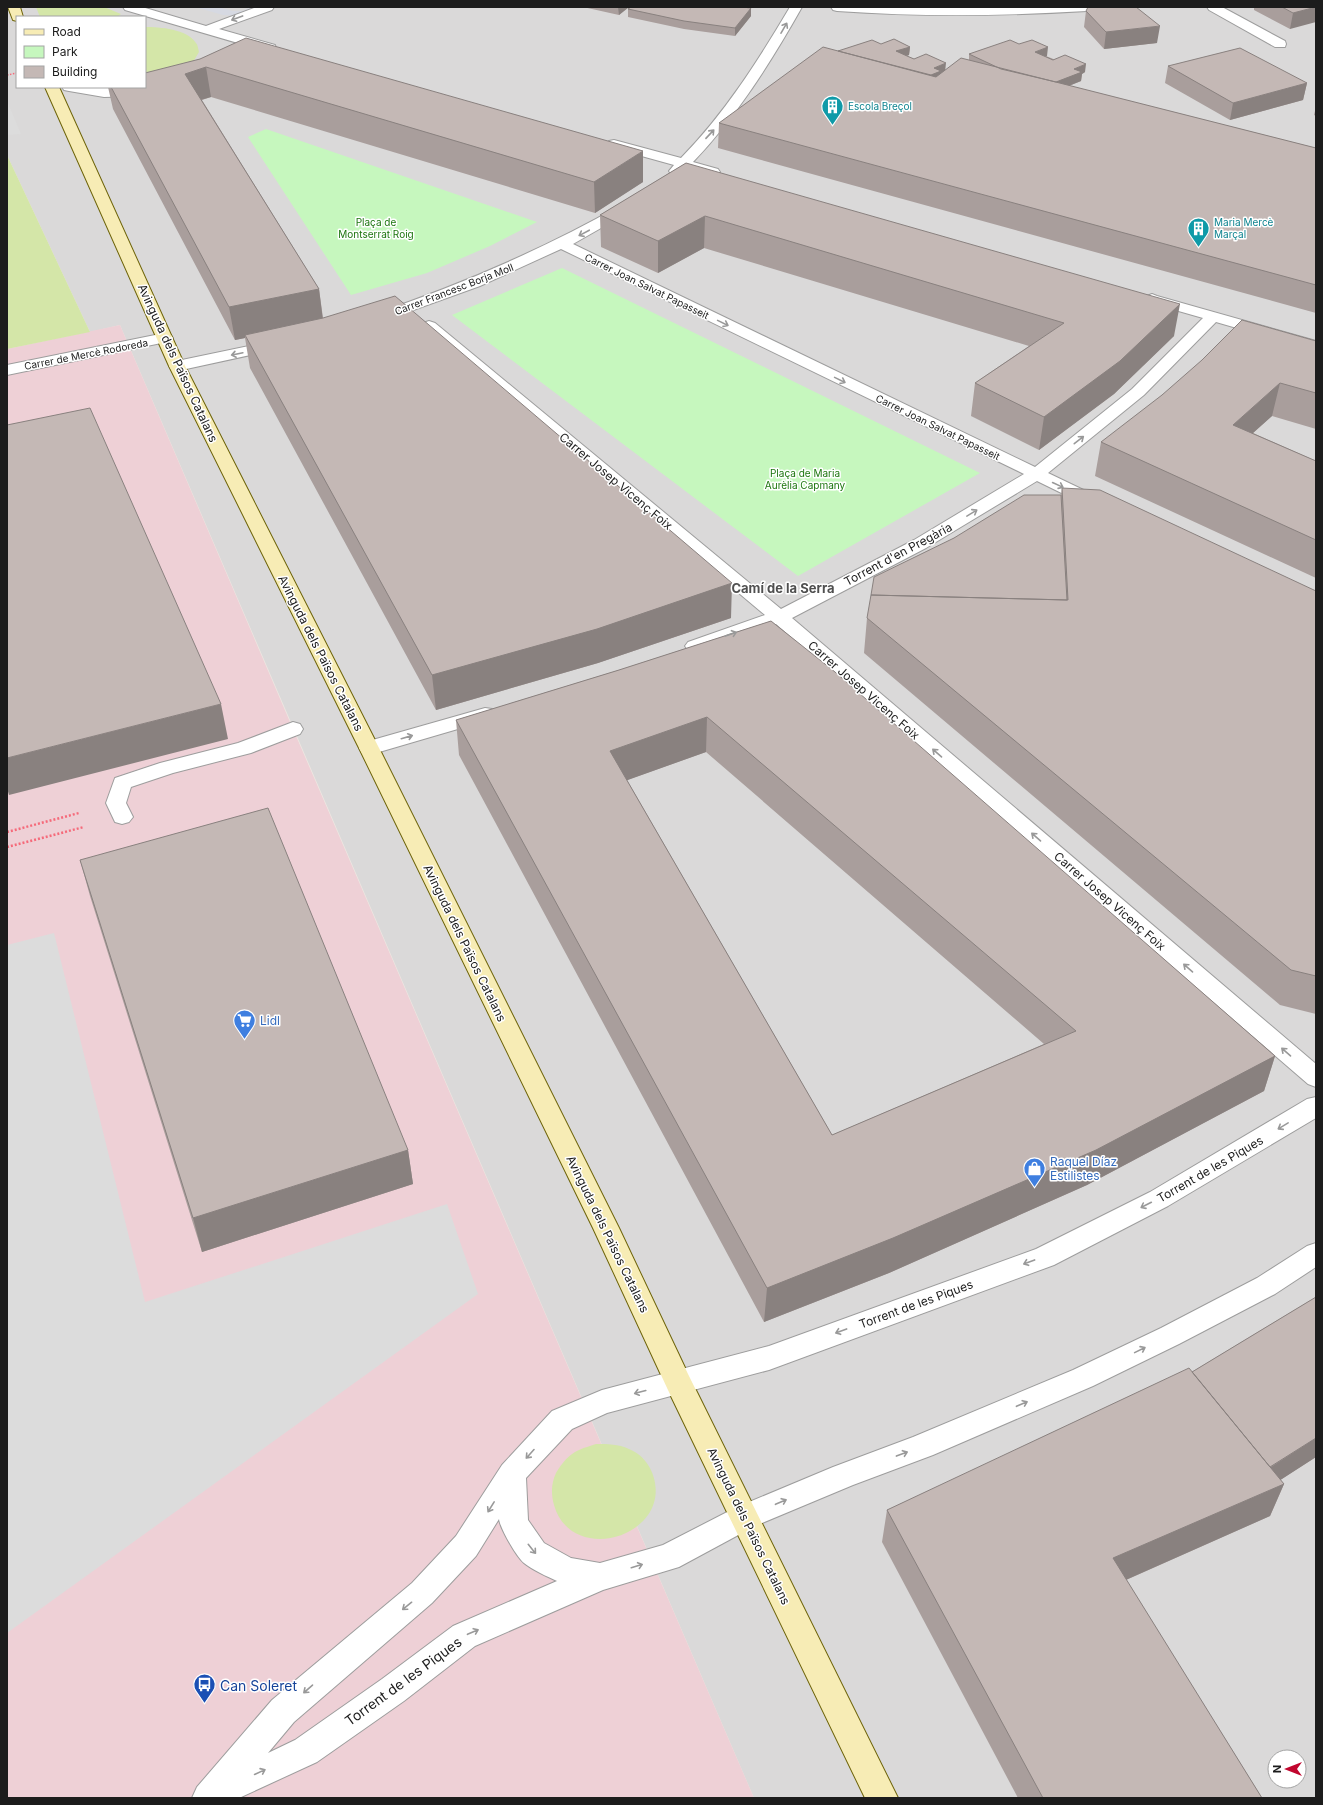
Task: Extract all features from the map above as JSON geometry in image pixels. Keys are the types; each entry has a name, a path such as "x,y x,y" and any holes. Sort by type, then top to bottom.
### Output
{"street":[{"path":"129,7 281,52"},
{"path":"206,30 268,7"},
{"path":"664,183 716,129 775,44 796,7"},
{"path":"838,7 937,12 1021,12 1087,7"},
{"path":"1213,7 1280,44"},
{"path":"146,20 180,22"},
{"path":"206,30 218,38 222,46"},
{"name":"Avinguda dels Països Catalans","path":"52,88 177,366 369,748 606,1228 678,1382 882,1798"},
{"path":"75,88 104,93 130,93 154,90"},
{"path":"600,140 726,175"},
{"name":"Carrer Francesc Borja Moll","path":"365,322 408,308 487,278 562,244 599,225 636,202"},
{"name":"Carrer Joan Salvat Papasseit","path":"562,244 1107,508"},
{"path":"1136,295 1316,346"},
{"name":"Carrer Josep Vicenç Foix","path":"408,308 779,616 1316,1078"},
{"name":"Torrent d'en Pregària","path":"682,651 779,616 920,544 1035,474 1138,392 1213,317"},
{"name":"Carrer de Mercè Rodoreda","path":"7,370 165,338"},
{"path":"177,366 292,342"},
{"path":"369,748 500,710"},
{"path":"119,810 122,784 167,768 244,748 293,729"},
{"name":"Torrent de les Piques","path":"210,1796 283,1711 422,1593 466,1546 512,1474 562,1420 602,1402 769,1358 1045,1256 1159,1198 1316,1106"},
{"name":"Torrent de les Piques","path":"210,1796 306,1750 393,1690 464,1636 600,1577 669,1557 745,1517 843,1476 923,1446 1082,1378 1170,1336 1266,1286 1316,1254"},
{"name":"Torrent de les Piques","path":"512,1474 514,1524 534,1554 566,1571 600,1577"}],"path":[{"path":"7,832 119,810"},
{"path":"7,847 119,810"}],"shaded area":[{"name":"Camí de la Serra","path":"7,7 1316,7 1316,1798 754,1798 120,325 90,332 7,155"},
{"path":"195,7 218,7 232,11 242,11 251,7 264,7 236,16 223,15"},
{"path":"7,101 21,134 7,135"},
{"path":"120,325 754,1798 7,1798 7,349"},
{"path":"54,933 145,1302 447,1204 478,1294 7,1633 7,945"}],"green space":[{"path":"36,7 104,7 121,14 118,16 40,16"},
{"path":"146,27 165,28 180,32 192,38 197,44 199,52 193,62 146,81"},
{"name":"Plaça de Montserrat Roig","path":"266,129 537,222 490,246 427,273 351,295 248,137"},
{"path":"7,155 90,332 7,349"},
{"name":"Plaça de Maria Aurèlia Capmany","path":"562,268 980,473 798,576 452,315"},
{"path":"596,1444 621,1446 638,1454 645,1460 650,1468 656,1487 653,1506 648,1515 638,1526 625,1534 611,1538 596,1539 583,1536 570,1530 560,1519 552,1497 554,1477 563,1462 575,1452"}],"building":[{"path":"631,7 751,8 735,28 684,21 628,9"},
{"path":"1088,7 1136,7 1160,26 1106,32 1086,11"},
{"path":"1282,7 1316,7 1293,13"},
{"path":"246,38 643,151 594,182 206,67 185,74 319,289 229,307 112,88 146,88 146,73 200,59"},
{"path":"894,39 910,47 896,51 914,59 926,54 946,63 934,68 941,71 931,75 838,51 872,40 881,44"},
{"path":"1010,40 1019,44 1032,40 1048,47 1035,52 1053,60 1065,55 1086,64 1074,69 1082,72 1056,82 1001,69 969,54"},
{"name":"Maria Mercè Marçal","path":"823,47 936,77 961,58 1316,148 1316,285 719,123"},
{"path":"1240,48 1307,83 1233,103 1168,66"},
{"path":"686,163 1180,304 1120,361 1044,417 975,383 1064,323 705,216 658,241 600,215"},
{"path":"395,296 732,583 597,629 432,675 245,335 323,318"},
{"path":"1242,320 1316,341 1316,393 1280,383 1233,425 1316,461 1316,540 1101,442 1162,395 1202,360"},
{"path":"90,408 221,704 7,758 7,425"},
{"path":"1062,488 1100,490 1316,591 1316,976 1291,970 867,618 871,595 1068,600"},
{"path":"1024,495 1061,495 1067,600 871,595 874,577 954,538"},
{"path":"771,621 835,672 1275,1056 1096,1150 893,1238 767,1288 456,720","holes":["707,717 1076,1031 832,1135 610,751"]},
{"name":"Lidl","path":"268,808 408,1150 193,1218 80,860"},
{"path":"1316,1297 1316,1438 1270,1467 1192,1372"},
{"path":"1189,1368 1284,1484 1113,1558 1262,1798 1043,1798 887,1510"}],"place":[{"name":"Escola Breçol","path":"833,126"},
{"name":"Maria Mercè Marçal","path":"1199,248"},
{"name":"Lidl","path":"245,1040"},
{"name":"Raquel Díaz Estilistes","path":"1035,1188"},
{"name":"Can Soleret","path":"204,1704"}],"district":[{"name":"Camí de la Serra","path":"783,588"}]}
